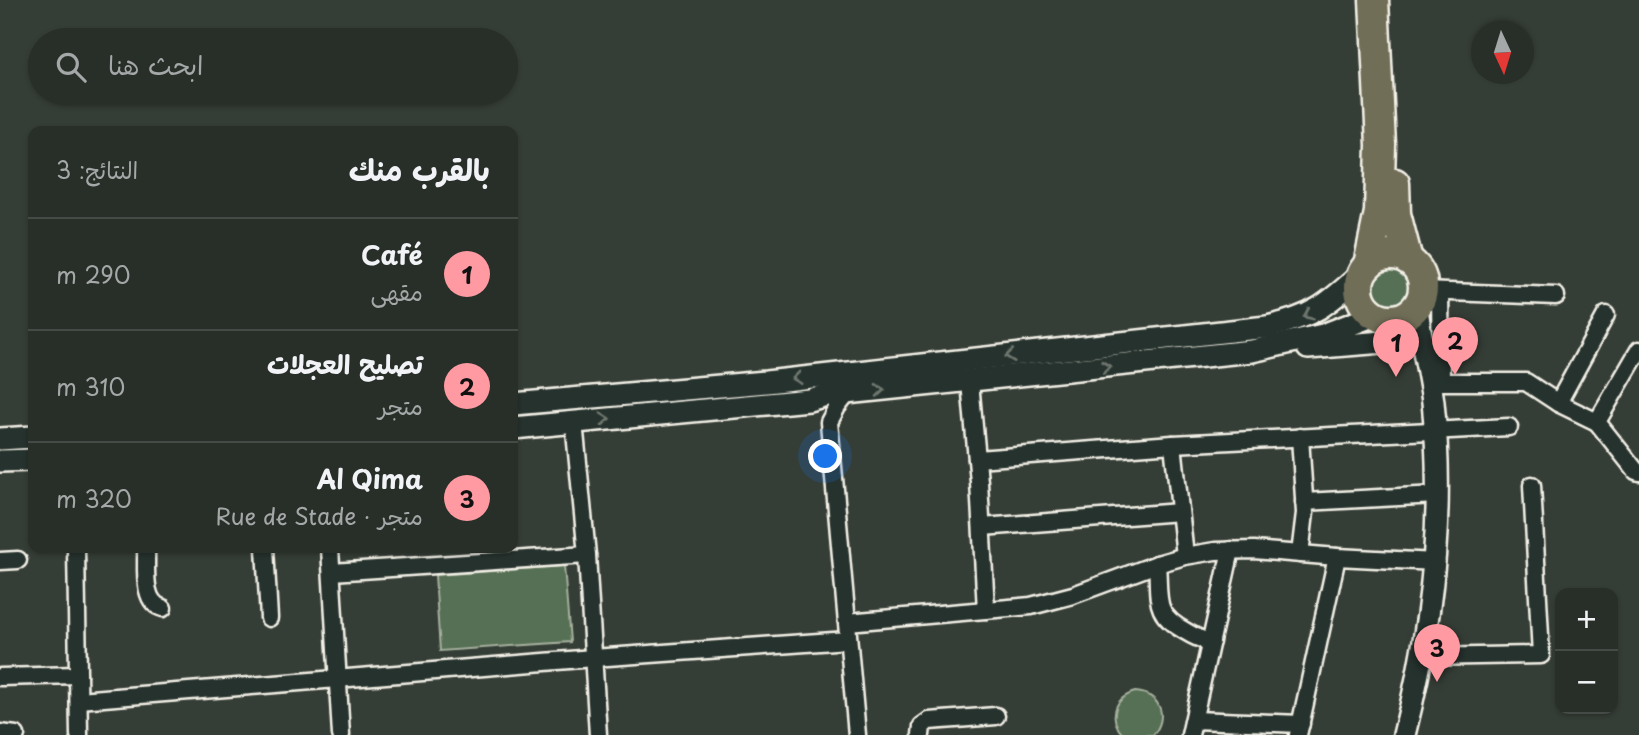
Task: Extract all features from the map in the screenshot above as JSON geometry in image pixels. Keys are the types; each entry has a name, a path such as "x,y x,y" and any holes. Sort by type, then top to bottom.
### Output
{"highway":[{"path":"1365,269 1376,258 1387,255 1408,260 1419,270 1427,297 1402,318 1379,317 1366,307 1360,297 1359,285 1379,212 1381,145 1374,0"},
{"path":"1390,0 1396,214 1408,260"}],"street":[{"path":"518,404 845,374 1266,327 1314,312 1332,301 1365,269"},
{"path":"1410,734 1436,562 1437,495 1427,297 1556,296"},
{"path":"1558,403 1606,315"},
{"path":"518,428 808,400 848,393 1252,351 1323,335 1379,317 1409,340 1432,377"},
{"path":"1278,346 1318,347 1409,340"},
{"path":"1597,422 1639,350"},
{"path":"1432,377 1526,382 1558,403 1597,422 1639,472"},
{"path":"970,382 986,610"},
{"path":"848,393 829,422 857,735"},
{"path":"808,400 829,422"},
{"path":"574,422 587,555 598,735"},
{"path":"977,459 1174,444 1509,427"},
{"path":"0,439 28,437"},
{"path":"1300,438 1304,502 1300,554"},
{"path":"1174,444 1185,556"},
{"path":"0,461 28,460"},
{"path":"1422,657 1541,655 1532,485"},
{"path":"1304,502 1437,495"},
{"path":"982,527 1180,512"},
{"path":"847,622 1017,608 1053,601 1185,556 1231,550 1436,562"},
{"path":"1231,550 1192,728 1302,732 1337,557"},
{"path":"76,553 79,735"},
{"path":"146,553 149,596 155,606 163,608"},
{"path":"265,553 269,618"},
{"path":"330,553 341,735"},
{"path":"331,572 464,555 587,555"},
{"path":"0,561 18,560"},
{"path":"1157,564 1160,608 1164,616 1177,627 1211,642"},
{"path":"79,699 848,640"},
{"path":"0,677 78,674"},
{"path":"921,735 922,726 929,721 996,716"},
{"path":"0,733 16,735"}],"green space":[{"path":"1389,266 1398,267 1405,272 1410,279 1410,297 1405,304 1398,309 1389,310 1380,309 1373,304 1368,297 1367,288 1368,279 1373,272 1380,267"},
{"path":"564,566 570,642 440,651 435,575"},
{"path":"1135,692 1151,697 1159,707 1160,721 1153,735 1123,735 1118,729 1115,716 1118,704"}],"place":[{"name":"تصليح العجلات","path":"1455,375"},
{"name":"Café","path":"1396,377"},
{"name":"Al Qima","path":"1437,682"}]}
